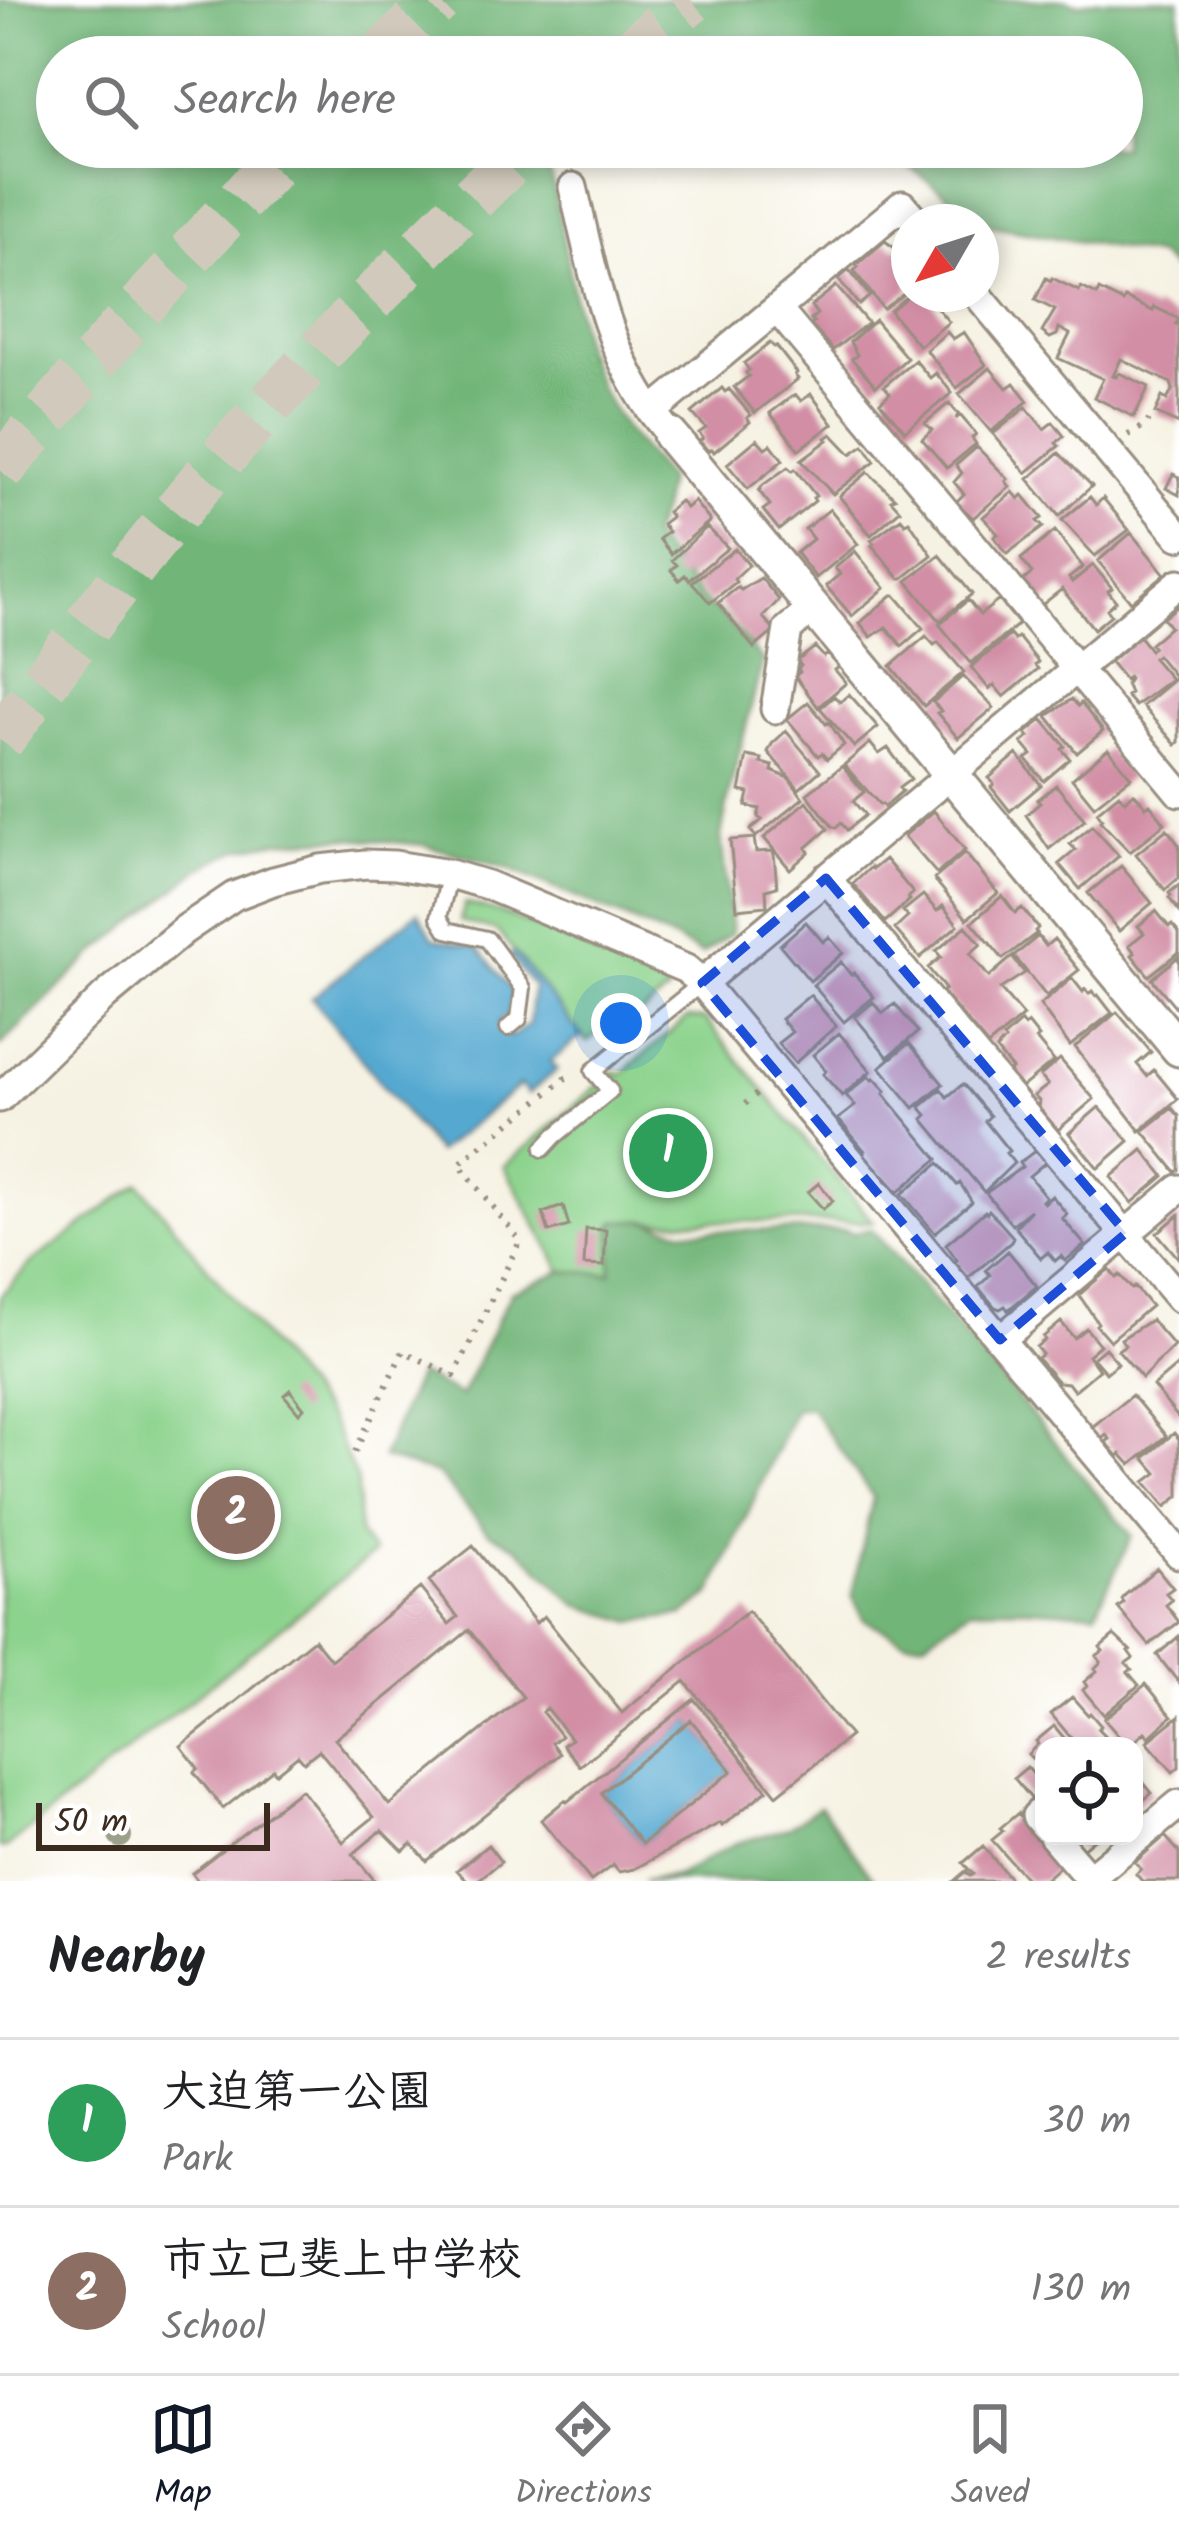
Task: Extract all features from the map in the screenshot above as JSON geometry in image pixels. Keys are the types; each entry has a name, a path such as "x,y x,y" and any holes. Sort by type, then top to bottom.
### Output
{"street":[{"path":"574,187 601,305 632,383 1179,1049"},
{"path":"661,423 777,309 891,214"},
{"path":"777,309 1179,792"},
{"path":"992,312 1179,536"},
{"path":"702,983 1179,583"},
{"path":"776,709 788,629 814,608"},
{"path":"0,1098 131,973 234,896 273,880 342,865 395,865 487,885 686,969 702,983 1179,1553"},
{"path":"826,878 1179,1298"},
{"path":"1000,1340 1179,1189"},
{"path":"1060,1845 1087,1880 1178,1807"}],"lane":[{"path":"450,874 440,916 447,930 487,939 523,988 519,1019 508,1028"},
{"path":"543,1149 610,1091 592,1071 702,983"}],"path":[{"path":"355,1452 403,1351 454,1376 520,1241 459,1164 566,1078 592,1071"},
{"path":"745,1104 758,1092"}],"highlighted area":[{"path":"826,878 1126,1233 1000,1340 702,983"}],"green space":[{"path":"0,0 1066,0 1078,4 1179,0 1179,275 1158,256 999,227 999,204 960,204 911,168 1143,168 1143,36 36,36 36,168 545,168 552,179 584,348 600,388 625,429 667,479 651,536 707,605 763,661 721,836 732,933 702,954 507,868 424,845 349,838 279,841 239,849 200,869 95,953 0,1046"},
{"path":"465,903 502,913 658,978 668,992 630,1023 613,1020 587,1042 497,931 460,921"},
{"path":"687,1018 705,1019 873,1222 616,1221 612,1274 562,1271 504,1166 615,1071 620,1075"},
{"path":"139,1183 329,1418 357,1481 359,1535 374,1553 6,1848 0,1847 0,1296 30,1264"},
{"path":"644,1220 684,1231 853,1233 871,1229 1132,1536 1096,1612 971,1609 924,1641 906,1641 863,1619 852,1594 873,1497 810,1407 795,1409 712,1593 684,1615 633,1622 577,1605 517,1547 488,1532 437,1474 382,1458 418,1374 461,1396 511,1292 562,1271 611,1274 615,1221"},
{"path":"820,1806 875,1881 642,1881 678,1876 734,1844 788,1828"}],"water":[{"path":"418,912 433,938 477,947 512,991 509,1014 499,1022 511,1037 529,1024 533,986 509,956 514,952 582,1036 551,1061 557,1070 528,1094 520,1085 437,1153 312,998"},
{"path":"691,1720 732,1771 642,1844 601,1793"}],"building":[{"path":"885,241 891,245 891,303 883,309 854,271"},
{"path":"849,270 870,296 859,305 838,279"},
{"path":"1046,278 1079,291 1081,287 1097,295 1099,290 1123,302 1125,298 1179,319 1179,424 1155,413 1162,397 1167,400 1173,389 1171,383 1121,359 1113,376 1119,373 1149,387 1134,417 1094,397 1103,379 1058,358 1070,334 1059,328 1050,338 1042,332 1055,310 1035,300"},
{"path":"836,286 868,323 833,350 811,325 817,314 811,306"},
{"path":"890,311 940,312 949,322 919,346"},
{"path":"875,320 907,358 876,386 852,359 857,355 850,342"},
{"path":"947,332 953,339 964,332 986,365 957,388 926,350"},
{"path":"770,343 798,379 755,413 734,387 749,376 744,363"},
{"path":"915,360 930,378 936,373 952,393 905,431 880,402 890,393 884,386"},
{"path":"990,368 1007,388 1014,383 1028,401 991,432 959,394"},
{"path":"722,388 729,389 751,415 750,422 714,452 708,451 699,433 706,428 692,413"},
{"path":"811,394 833,424 799,450 770,413 791,397 796,395 801,401"},
{"path":"949,403 958,414 956,419 960,415 976,434 972,438 976,444 947,468 922,439 932,430 925,423"},
{"path":"1026,407 1044,429 1053,422 1064,436 1056,443 1059,446 1026,473 993,434"},
{"path":"832,434 851,454 864,445 875,461 833,494 801,460"},
{"path":"757,439 765,448 771,444 783,460 748,489 727,464"},
{"path":"977,447 1010,487 973,518 956,502 964,494 954,482 962,473 956,465"},
{"path":"1059,453 1092,486 1059,516 1028,479"},
{"path":"788,467 795,469 816,496 779,530 763,510 770,505 759,491"},
{"path":"868,472 895,498 891,500 900,510 871,535 839,496"},
{"path":"1173,474 1179,477 1179,495 1166,488"},
{"path":"1013,492 1019,499 1023,495 1042,518 1037,521 1043,527 1007,554 983,517"},
{"path":"1090,497 1096,505 1103,498 1129,530 1095,556 1062,520"},
{"path":"680,501 686,508 694,501 710,521 671,554 659,539 668,532 662,524 671,517 667,512"},
{"path":"830,509 858,544 816,578 796,553 813,539 805,529"},
{"path":"901,518 909,521 932,555 899,578 871,540"},
{"path":"707,527 728,548 689,580 685,575 679,580 671,570 677,565 672,560"},
{"path":"1055,531 1083,567 1069,578 1072,582 1093,565 1112,588 1108,591 1116,601 1107,609 1111,615 1094,629 1062,589 1042,605 1023,581 1032,573 1021,559"},
{"path":"1131,533 1165,574 1131,602 1098,561"},
{"path":"735,549 749,565 710,603 692,582"},
{"path":"855,551 885,588 852,616 826,586 840,574 835,568"},
{"path":"940,555 972,594 940,621 907,581"},
{"path":"761,578 779,600 763,617 772,633 754,648 718,603 738,587 741,590"},
{"path":"892,595 923,628 902,646 886,627 871,637 860,623"},
{"path":"968,600 980,615 999,600 1019,624 971,663 939,624"},
{"path":"1179,605 1179,672 1174,676 1157,655 1153,658 1171,679 1135,706 1126,696 1130,693 1128,677 1125,680 1110,662 1139,636 1150,650 1150,644 1170,627 1163,618"},
{"path":"1010,635 1014,640 1018,637 1038,662 1038,669 1004,697 994,685 989,689 971,667"},
{"path":"926,636 934,645 938,642 964,672 924,706 891,666"},
{"path":"815,647 824,657 828,654 846,683 818,707 795,676 801,666 797,661"},
{"path":"1179,675 1179,742 1176,745 1142,706"},
{"path":"963,676 994,708 958,738 933,702"},
{"path":"849,694 878,727 854,747 820,708 834,696 840,702"},
{"path":"1072,699 1078,706 1081,703 1103,731 1077,753 1047,716"},
{"path":"808,702 844,745 827,759 822,753 818,756 787,719"},
{"path":"1042,719 1070,759 1044,781 1026,759 1032,755 1022,743"},
{"path":"786,731 820,771 799,789 768,752"},
{"path":"870,743 879,754 888,748 911,779 884,807 844,765"},
{"path":"1108,749 1131,777 1094,806 1072,779"},
{"path":"1017,754 1041,785 1010,811 989,778"},
{"path":"747,756 762,759 761,763 773,766 772,771 789,778 803,798 756,837 750,830 762,820 760,809 746,806 749,793 740,791"},
{"path":"842,766 864,792 853,801 865,815 847,830 841,823 832,826 807,794"},
{"path":"1056,785 1085,820 1049,849 1026,815"},
{"path":"1134,793 1165,823 1130,852 1097,812 1119,794 1125,801"},
{"path":"807,801 828,829 790,869 764,838"},
{"path":"934,811 965,850 937,874 904,836"},
{"path":"1092,826 1119,856 1080,889 1059,864 1076,850 1070,844"},
{"path":"1167,829 1179,845 1179,878 1165,890 1136,854"},
{"path":"754,838 756,852 774,854 777,887 766,890 767,906 737,909 730,840"},
{"path":"965,853 998,893 967,919 934,879"},
{"path":"885,859 913,893 885,922 853,884"},
{"path":"1121,866 1152,903 1119,931 1088,893"},
{"path":"1179,885 1179,911 1169,893"},
{"path":"923,895 937,911 943,906 958,925 920,958 895,929 908,917 903,911"},
{"path":"1002,896 1015,913 1022,908 1038,928 1003,959 972,922"},
{"path":"1156,911 1179,933 1179,952 1149,976 1129,945 1144,933 1138,926"},
{"path":"806,922 823,942 829,937 843,953 810,981 780,945"},
{"path":"966,926 981,944 970,954 989,977 1012,957 1025,973 1000,989 1023,1016 988,1046 928,968 941,957 936,951"},
{"path":"1038,936 1046,946 1054,939 1079,970 1046,996 1014,956"},
{"path":"1179,956 1179,1011 1152,979"},
{"path":"841,962 874,997 844,1022 813,985"},
{"path":"1072,978 1083,992 1098,995 1112,1013 1070,1046 1040,1005"},
{"path":"810,995 836,1026 795,1063 778,1043 792,1032 781,1019"},
{"path":"873,1002 883,1013 895,1004 918,1032 888,1057 855,1017"},
{"path":"1117,1012 1151,1052 1137,1064 1147,1076 1154,1070 1178,1099 1140,1131 1075,1047"},
{"path":"1021,1022 1028,1023 1054,1061 1021,1088 996,1050"},
{"path":"839,1033 871,1071 842,1096 813,1055"},
{"path":"909,1043 943,1084 914,1108 880,1067"},
{"path":"1060,1059 1094,1099 1058,1130 1034,1096 1048,1085 1040,1076"},
{"path":"869,1076 938,1159 898,1192 838,1119 855,1106 846,1095"},
{"path":"963,1084 990,1116 985,1121 1014,1163 984,1192 923,1119 927,1115 920,1107 941,1089 947,1097"},
{"path":"1099,1107 1129,1141 1098,1168 1069,1133"},
{"path":"1172,1108 1179,1116 1176,1172 1143,1131"},
{"path":"1036,1150 1046,1162 1029,1176 1046,1197 1042,1201 1052,1196 1067,1214 1062,1218 1085,1245 1065,1261 1061,1256 1055,1261 1048,1252 1041,1258 1015,1227 1031,1210 1012,1225 986,1193 1022,1167 1019,1163"},
{"path":"1143,1150 1164,1176 1132,1203 1111,1177"},
{"path":"939,1163 972,1202 935,1233 902,1194"},
{"path":"819,1183 833,1201 823,1209 808,1192"},
{"path":"563,1206 569,1226 549,1232 543,1213"},
{"path":"989,1210 1013,1237 968,1278 946,1244"},
{"path":"1179,1215 1179,1259 1157,1233"},
{"path":"586,1229 606,1230 604,1266 584,1265"},
{"path":"1008,1251 1037,1286 1008,1310 995,1307 978,1287 990,1275 986,1270"},
{"path":"1109,1269 1135,1287 1151,1306 1110,1341 1079,1295"},
{"path":"1151,1320 1174,1346 1142,1378 1118,1350 1125,1345 1121,1339"},
{"path":"1061,1322 1074,1338 1086,1328 1100,1345 1088,1355 1099,1370 1074,1391 1068,1383 1058,1382 1037,1358 1042,1354 1036,1347"},
{"path":"1105,1348 1118,1363 1106,1373 1093,1358"},
{"path":"1179,1364 1179,1419 1153,1386"},
{"path":"290,1390 304,1408 299,1413 284,1395"},
{"path":"1132,1395 1166,1436 1131,1465 1106,1442 1110,1439 1106,1435 1102,1439 1092,1427"},
{"path":"1174,1433 1179,1439 1179,1496 1166,1507 1145,1482 1157,1473 1144,1458"},
{"path":"473,1546 536,1623 544,1616 622,1713 748,1611 850,1736 777,1795 685,1681 580,1766 563,1745 571,1739 546,1708 542,1712 561,1736 552,1743 560,1754 427,1861 412,1844 403,1851 382,1830 353,1854 375,1881 198,1881 192,1873 301,1789 343,1842 374,1817 319,1750 304,1762 298,1755 276,1773 273,1769 223,1809 194,1772 198,1768 181,1746 314,1639 331,1660 420,1588 449,1624 458,1617 429,1581","holes":["469,1630 523,1697 389,1805 335,1739"]},
{"path":"1157,1568 1173,1588 1166,1593 1172,1600 1166,1605 1179,1622 1149,1645 1118,1608 1125,1595"},
{"path":"1114,1635 1130,1650 1133,1658 1126,1663 1132,1669 1128,1672 1139,1685 1104,1715 1083,1690 1084,1682 1097,1671 1100,1647"},
{"path":"1179,1636 1179,1683 1157,1655"},
{"path":"1146,1684 1172,1716 1149,1737 1145,1732 1140,1737 1119,1737 1104,1719"},
{"path":"1072,1697 1104,1735 1070,1737 1051,1714"},
{"path":"694,1699 767,1790 722,1826 634,1869 619,1872 613,1865 591,1881 541,1820","holes":["691,1720 732,1771 642,1844 601,1793"]},
{"path":"1179,1716 1179,1767 1173,1772 1147,1742"},
{"path":"1054,1726 1063,1737 1041,1737"},
{"path":"1027,1767 1035,1776 1035,1803 1014,1778"},
{"path":"1018,1813 1035,1834 1035,1845 1044,1845 1061,1865 1043,1881 1028,1881 992,1840 1003,1831 1000,1828"},
{"path":"1165,1836 1179,1852 1179,1881 1142,1881 1135,1862"},
{"path":"488,1845 501,1862 477,1881 467,1881 457,1870"},
{"path":"983,1846 1012,1881 954,1881 966,1871 973,1874 963,1863"}],"tunnel":[{"path":"401,36 438,0"},
{"path":"650,36 691,0"},
{"path":"0,470 141,306 270,168"},
{"path":"0,740 227,452 359,311 504,168"}],"place":[{"name":"大迫第一公園","path":"668,1153"},
{"name":"市立己斐上中学校","path":"236,1515"}]}
